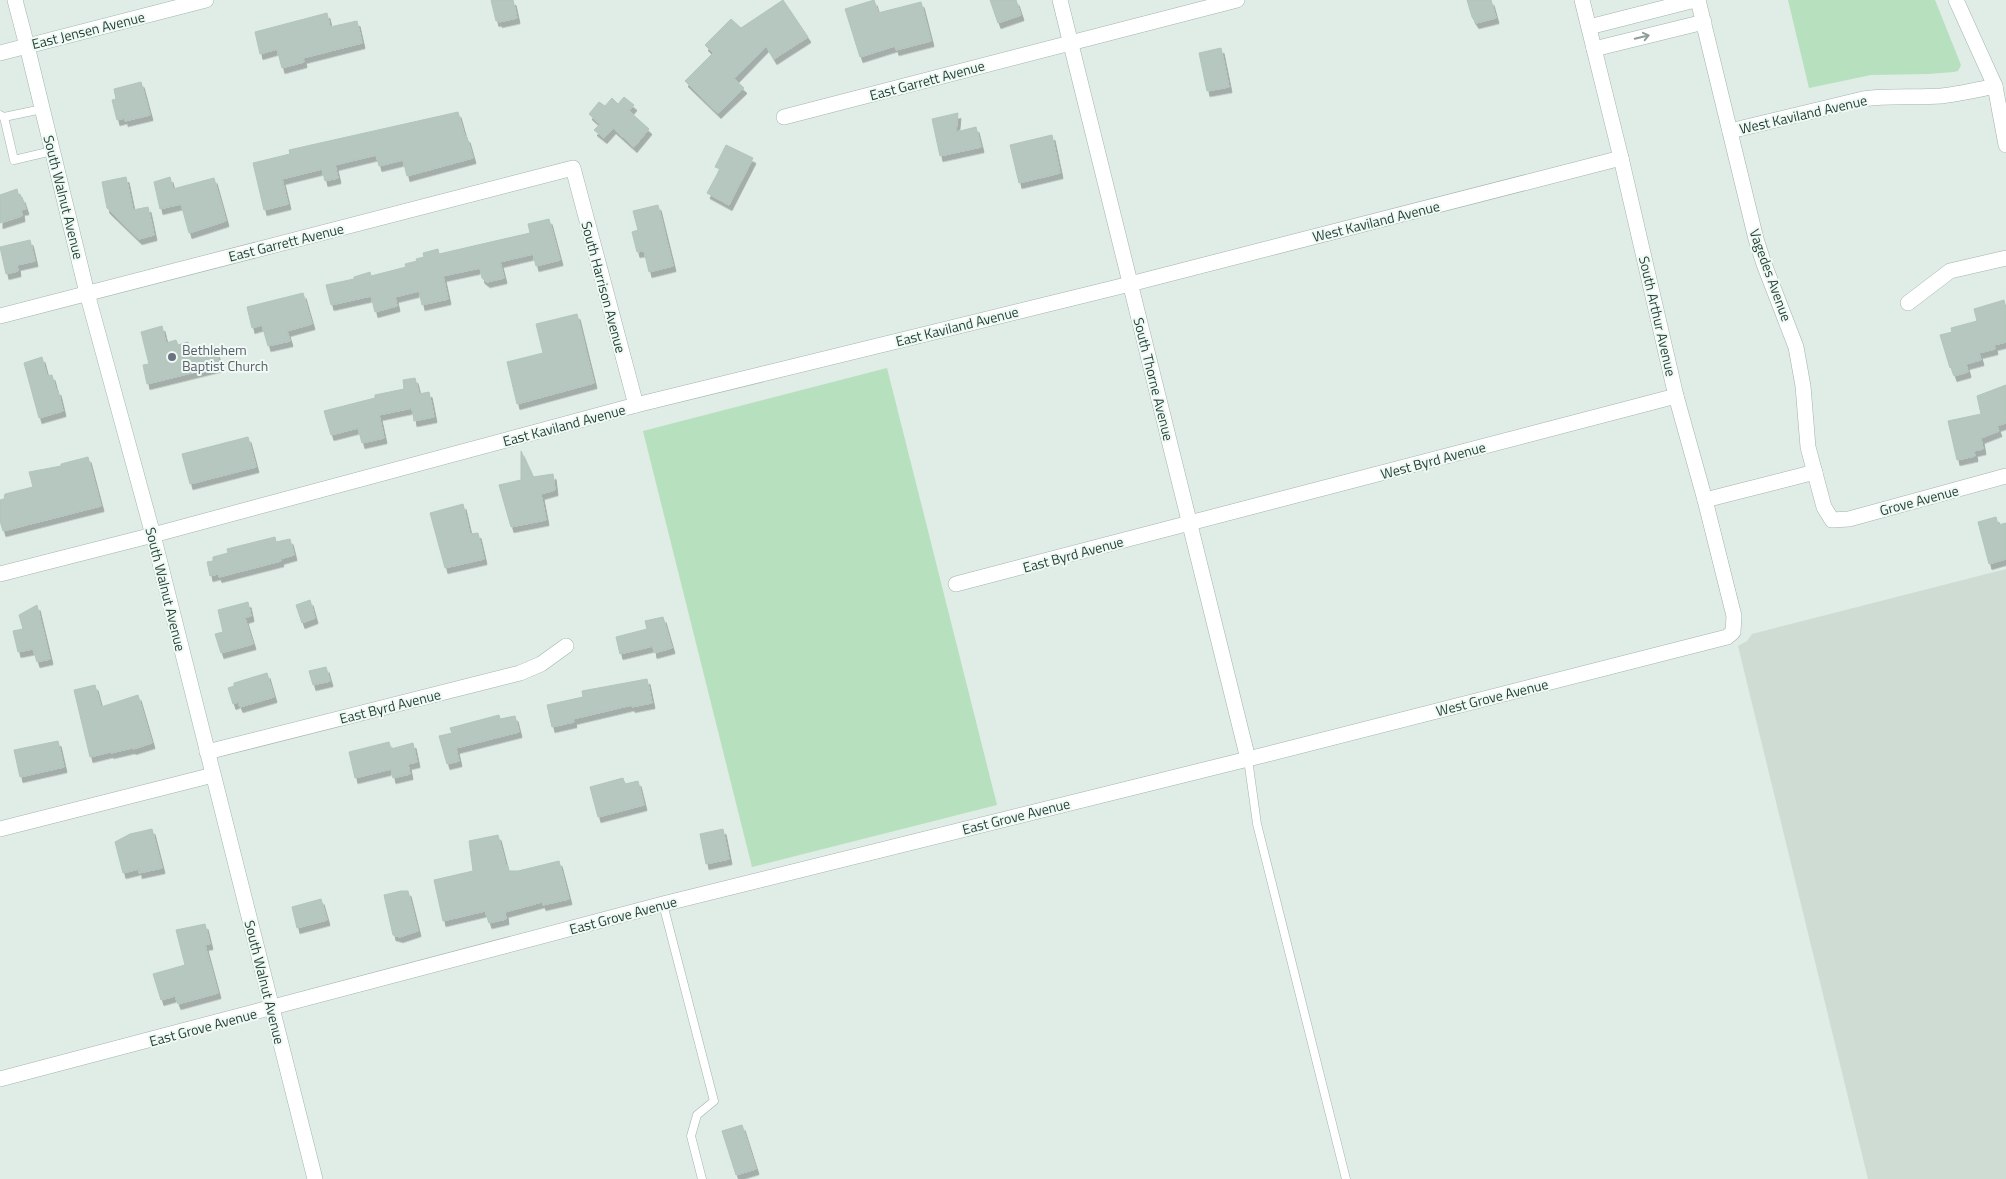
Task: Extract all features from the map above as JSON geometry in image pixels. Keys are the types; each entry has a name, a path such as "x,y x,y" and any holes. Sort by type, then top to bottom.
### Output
{"street":[{"name":"South Walnut Avenue","path":"15,0 87,293 153,535 315,1179"},
{"name":"East Jensen Avenue","path":"0,53 206,0"},
{"name":"South Thorne Avenue","path":"1060,0 1248,759"},
{"name":"East Garrett Avenue","path":"784,117 1237,0"},
{"name":"South Arthur Avenue","path":"1582,0 1622,158 1676,396 1705,500 1734,616 1733,632"},
{"path":"1589,27 1697,0"},
{"name":"Vagedes Avenue","path":"1697,0 1764,264 1796,347 1803,386 1808,447 1824,507 1832,520"},
{"path":"1956,0 1995,86 2006,145"},
{"path":"1594,49 1704,22"},
{"name":"West Kaviland Avenue","path":"1730,132 1880,96 1940,96 1995,86"},
{"name":"West Kaviland Avenue","path":"1130,284 1622,158"},
{"name":"East Garrett Avenue","path":"0,316 573,168"},
{"name":"South Harrison Avenue","path":"573,168 636,405"},
{"path":"1908,303 1950,271 2006,258"},
{"name":"East Kaviland Avenue","path":"0,574 153,535 636,405 1130,284"},
{"name":"West Byrd Avenue","path":"1190,524 1676,396"},
{"path":"1705,500 1815,472"},
{"name":"Grove Avenue","path":"1832,520 1849,519 2006,476"},
{"name":"East Byrd Avenue","path":"956,584 1190,524"},
{"name":"West Grove Avenue","path":"1248,759 1719,640 1733,632"},
{"name":"East Byrd Avenue","path":"207,752 520,673 541,664 566,646"},
{"name":"East Grove Avenue","path":"0,1079 272,1009 663,904 1248,759"},
{"path":"0,829 213,776"}],"lane":[{"path":"42,109 2,116 14,160 52,151"},
{"path":"1248,759 1257,824 1346,1179"},
{"path":"663,904 714,1101 697,1116 691,1136 702,1179"}],"shaded area":[{"path":"2006,569 2006,1179 1868,1179 1738,646 1747,641 1752,634"}],"green space":[{"path":"1788,0 1935,0 1961,65 1958,71 1954,72 1871,75 1809,88"},
{"path":"887,368 997,805 752,867 643,431"}],"building":[{"path":"491,0 513,0 517,18 496,21"},
{"path":"783,0 808,37 774,59 766,46 734,79 744,88 718,113 685,81 713,53 705,45 731,19 741,28"},
{"path":"874,0 878,13 921,2 931,41 896,50 895,46 860,57 845,9"},
{"path":"990,0 1016,0 1021,15 998,23"},
{"path":"1467,0 1491,0 1496,18 1476,23 1472,17"},
{"path":"327,13 330,27 357,21 362,43 303,58 304,62 282,68 277,49 260,54 255,32"},
{"path":"1221,48 1229,87 1207,91 1199,53"},
{"path":"141,82 150,115 125,121 125,118 117,120 112,100 116,99 114,89"},
{"path":"624,97 634,105 629,111 649,129 634,147 613,128 604,138 594,130 600,124 589,114 599,102 605,106 612,98 618,104"},
{"path":"458,112 473,158 407,176 403,160 379,166 376,155 335,165 338,178 325,181 322,169 282,179 288,204 264,210 253,163 290,154 289,150"},
{"path":"958,113 956,132 976,127 981,147 940,156 932,119"},
{"path":"1052,135 1060,173 1019,183 1010,145"},
{"path":"726,145 753,158 729,205 707,193 720,169 715,167"},
{"path":"126,177 133,210 148,207 154,235 139,239 107,208 102,182"},
{"path":"170,177 173,189 214,178 226,221 189,233 181,204 160,209 154,182"},
{"path":"17,189 26,209 21,210 22,216 0,223 0,195"},
{"path":"658,205 673,266 649,272 644,251 637,252 632,232 638,230 633,211"},
{"path":"549,219 560,260 536,266 533,254 500,262 504,278 487,282 482,278 480,268 443,276 448,299 422,305 419,291 395,297 397,306 375,312 371,296 331,305 326,285 354,279 354,277 370,272 371,276 406,267 405,264 424,257 423,253 438,249 439,254 530,233 528,224"},
{"path":"30,240 35,261 17,265 18,271 6,274 0,247"},
{"path":"303,293 312,324 287,331 290,341 268,346 262,325 252,328 247,307"},
{"path":"2004,300 2006,308 2006,342 1994,345 1995,349 1979,353 1981,360 1966,364 1968,372 1954,376 1940,335 1952,332 1951,328 1977,321 1974,309"},
{"path":"577,314 594,383 517,404 507,362 543,353 536,324"},
{"path":"162,326 166,343 176,340 178,345 188,342 190,352 215,346 220,366 147,384 143,365 149,364 141,332"},
{"path":"42,357 47,376 52,375 56,390 58,390 63,411 39,418 24,363"},
{"path":"415,378 419,394 429,392 434,417 414,421 412,408 379,415 384,438 362,443 358,428 331,435 324,411 375,398 375,395 404,389 403,380"},
{"path":"2006,385 2006,423 1997,426 1999,431 1981,438 1983,449 1974,451 1975,456 1957,460 1948,421 1981,414 1977,396"},
{"path":"248,437 256,467 190,484 182,454"},
{"path":"521,451 533,477 553,474 555,490 541,494 546,520 511,527 499,485 521,480"},
{"path":"88,457 101,506 3,531 0,521 0,500 4,499 5,494 33,487 29,472 61,466 61,464"},
{"path":"463,504 470,534 478,533 484,559 445,568 430,513"},
{"path":"1996,517 1998,525 2006,523 2006,559 1989,564 1978,522"},
{"path":"275,537 276,542 290,539 294,555 280,559 281,561 219,577 218,574 210,576 207,562 213,561 213,557 228,553 227,549"},
{"path":"310,600 315,618 302,623 296,605"},
{"path":"248,602 251,616 245,618 253,644 221,653 215,634 223,632 218,610"},
{"path":"37,605 50,659 37,662 33,649 18,652 13,631 23,629 19,615"},
{"path":"663,617 672,648 654,653 653,646 620,654 616,637 647,629 645,621"},
{"path":"326,667 330,681 313,685 309,671"},
{"path":"267,673 274,697 240,707 238,702 233,704 228,688 234,686 234,683"},
{"path":"647,679 652,703 632,707 632,705 573,719 574,722 552,727 547,705 583,697 582,691"},
{"path":"95,685 101,707 138,695 152,743 133,749 90,757 74,690"},
{"path":"499,715 500,719 515,716 519,732 456,748 459,761 447,764 439,736 452,733 450,728"},
{"path":"58,741 64,767 20,777 14,750"},
{"path":"389,742 391,749 413,743 417,762 408,764 410,774 393,778 391,769 355,778 349,752"},
{"path":"623,778 625,784 638,781 644,805 598,817 590,787"},
{"path":"152,829 162,868 139,873 139,869 123,873 115,842 130,834"},
{"path":"723,829 729,859 706,864 700,834"},
{"path":"498,835 509,871 518,871 559,861 569,899 543,905 542,902 505,912 506,919 489,923 485,911 443,921 434,880 473,871 469,841"},
{"path":"408,891 418,931 400,937 393,935 384,895"},
{"path":"321,899 327,920 297,928 292,907"},
{"path":"205,924 210,944 205,945 218,993 178,1004 175,996 161,1000 153,974 185,965 176,930"},
{"path":"742,1125 756,1169 736,1175 722,1131"}],"place":[{"name":"Bethlehem Baptist Church","path":"172,357"}]}
